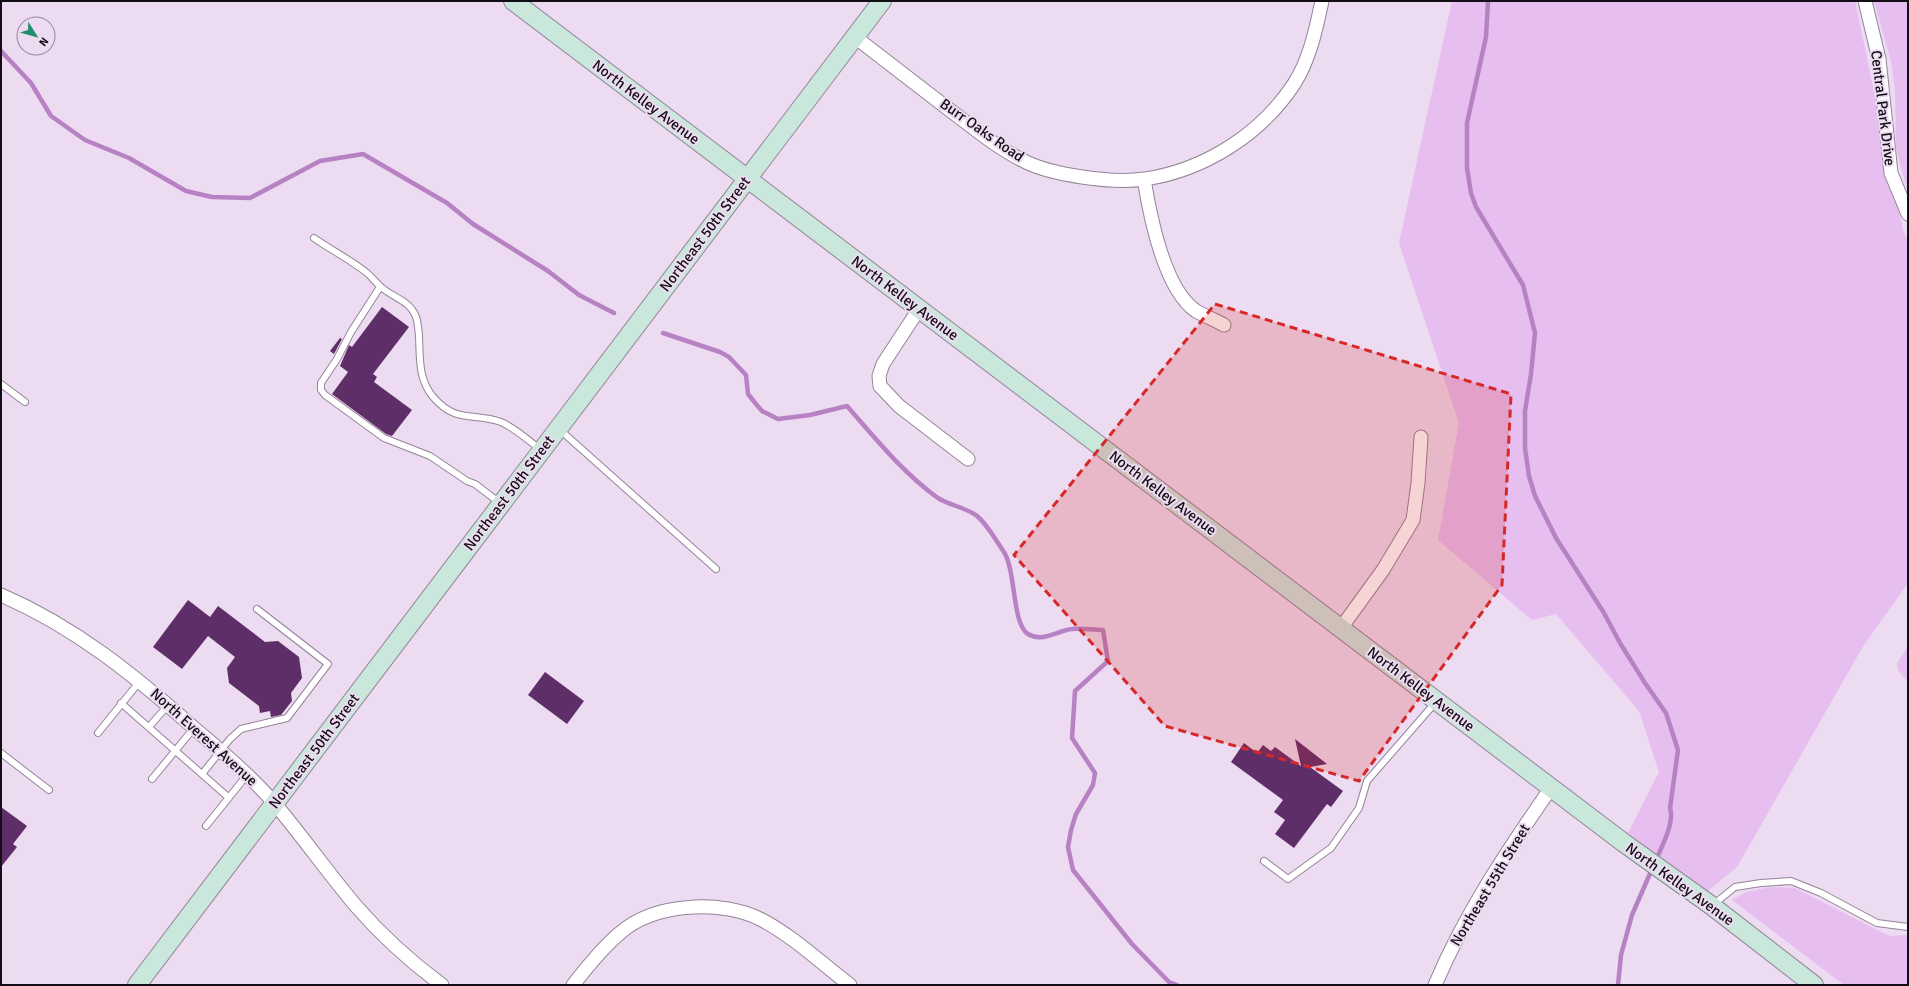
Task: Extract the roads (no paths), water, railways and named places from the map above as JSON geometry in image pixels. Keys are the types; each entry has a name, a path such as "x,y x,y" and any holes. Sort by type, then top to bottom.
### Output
{"street":[{"name":"North Kelley Avenue","path":"513,1 1437,700 1551,788 1712,906 1814,985"},
{"name":"Northeast 50th Street","path":"137,985 882,1"},
{"name":"Burr Oaks Road","path":"855,37 977,130 1024,161 1048,170 1074,176 1100,179 1144,179 1181,170 1222,152 1252,131 1269,115 1283,100 1302,70 1314,34 1322,1"},
{"name":"Central Park Drive","path":"1865,1 1879,58 1891,173 1908,214"},
{"path":"1144,179 1156,234 1166,266 1178,289 1186,302 1196,310 1224,325"},
{"path":"919,309 883,364 880,376 880,386 899,406 968,459"},
{"path":"1341,628 1383,570 1413,520 1418,483 1421,437"},
{"name":"North Everest Avenue","path":"1,595 32,610 83,639 140,681 168,705 247,775 274,803 339,885 376,928 416,965 442,985"},
{"name":"Northeast 55th Street","path":"1435,985 1467,918 1515,840 1551,788"},
{"path":"573,985 602,950 620,932 641,920 664,911 713,907 737,911 767,923 779,930 850,985"}],"lane":[{"path":"314,238 367,273 380,287 403,299 411,307 417,318 420,372 426,388 435,400 451,412 463,417 492,419 502,423 541,450"},
{"path":"380,287 350,332 337,359 321,383 321,390 325,395 384,438 430,456 475,484 501,504"},
{"path":"1,384 25,402"},
{"path":"558,428 716,569"},
{"path":"202,774 230,739 241,729 288,718 328,664 258,609"},
{"path":"98,733 140,681"},
{"path":"1264,861 1288,879 1326,853 1359,808 1368,781 1437,700"},
{"path":"121,703 228,797"},
{"path":"149,727 168,705"},
{"path":"152,779 194,728"},
{"path":"1,753 49,790"},
{"path":"206,826 247,775"},
{"path":"1712,906 1736,887 1761,883 1791,881 1821,893 1877,923 1908,927"}],"waterway":[{"path":"1488,1 1486,37 1467,123 1467,168 1471,193 1476,207 1523,285 1535,333 1531,374 1525,411 1525,448 1529,476 1535,496 1556,538 1604,613 1620,643 1645,683 1666,713 1678,750 1670,808 1671,821 1667,835 1655,862"},
{"path":"1,51 31,83 51,116 85,140 129,158 186,191 212,197 250,198 320,161 363,154 447,203 473,224 548,271 579,295 614,313"},
{"path":"663,333 720,352 729,357 746,375 748,394 762,411 778,419 810,415 847,406 890,455 913,478 938,498 974,514 986,526 1004,552 1008,561 1019,620 1028,634 1045,637 1072,629 1103,630 1108,661 1075,691 1072,738 1095,773 1093,785 1076,814 1068,847 1073,870 1132,944 1169,982 1177,985"},
{"path":"1618,985 1621,955 1632,915 1652,869"}]}
